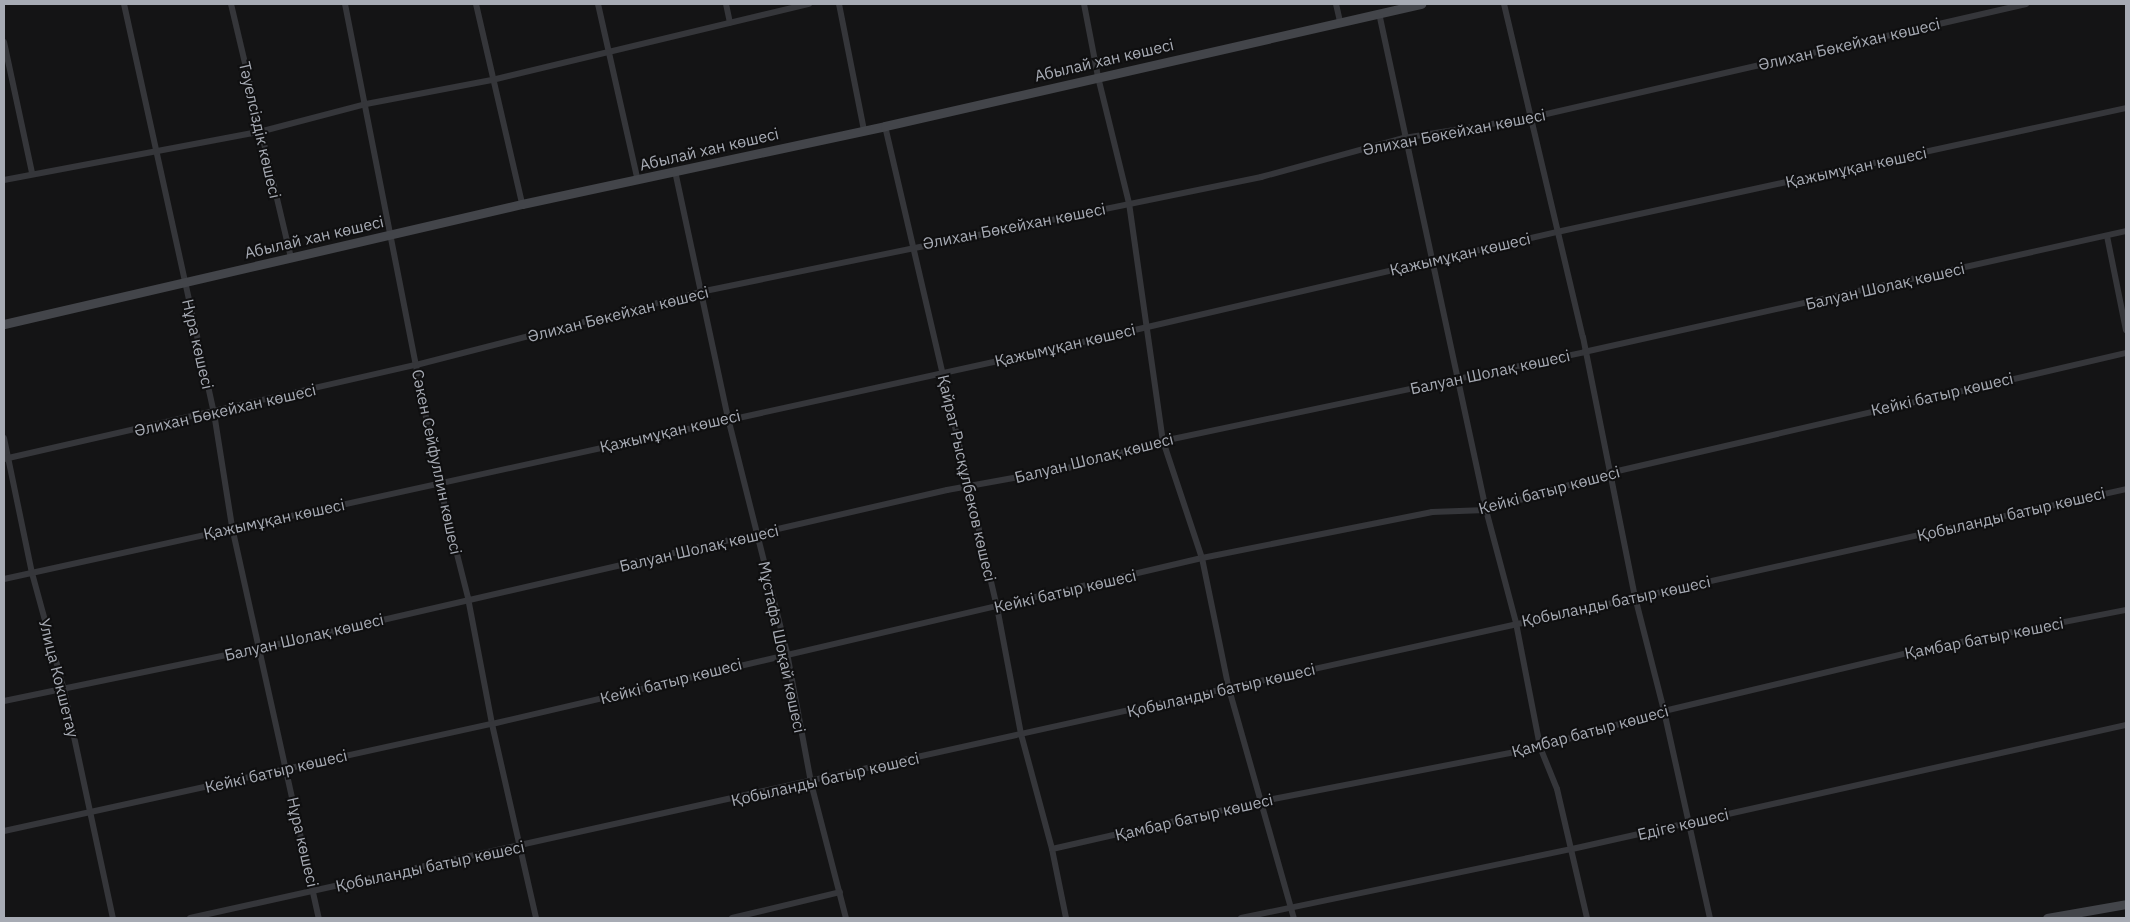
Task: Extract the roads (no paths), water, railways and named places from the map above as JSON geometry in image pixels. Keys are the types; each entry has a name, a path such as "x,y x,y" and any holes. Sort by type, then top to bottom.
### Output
{"street":[{"name":"Нұра көшесі","path":"124,4 155,152 214,413 232,527 261,648 286,768 315,891 319,918"},
{"name":"Тәуелсіздік көшесі","path":"231,4 259,132 291,257"},
{"name":"Сәкен Сейфуллин көшесі","path":"345,4 392,235 439,483 468,598 492,724 522,846 536,918"},
{"path":"476,4 522,204"},
{"path":"598,4 638,181"},
{"path":"726,4 730,23"},
{"path":"4,180 32,173 259,132 366,104 492,80 809,4"},
{"path":"839,4 864,130"},
{"path":"1084,4 1098,77 1129,203 1163,441 1202,558 1229,689 1263,801 1294,918"},
{"path":"1336,4 1340,21"},
{"name":"Абылай хан көшесі","path":"4,324 522,204 638,181 675,171 885,126 1421,4"},
{"path":"1504,4 1584,352 1635,597 1690,822 1710,918"},
{"name":"Әлихан Бөкейхан көшесі","path":"6,458 214,413 416,365 700,292 913,246 1261,176 1404,138 1529,118 2026,4"},
{"path":"1378,13 1486,510 1516,623 1540,747 1557,789 1587,918"},
{"path":"4,42 32,173"},
{"name":"Қажымұқан көшесі","path":"4,579 728,418 942,373 1557,232 2126,108"},
{"name":"Қайрат Рысқұлбеков көшесі","path":"885,126 997,607 1021,734 1052,849 1066,918"},
{"name":"Мұстафа Шоқай көшесі","path":"675,171 728,418 787,653 811,783 846,918"},
{"name":"Балуан Шолақ көшесі","path":"4,701 261,648 468,598 757,535 968,486 1068,468 1163,441 1584,352 2126,231"},
{"path":"2107,236 2126,330"},
{"name":"Кейкі батыр көшесі","path":"4,831 91,814 286,768 492,724 787,653 997,607 1202,558 1432,512 1486,510 1609,473 2126,353"},
{"name":"Улица Кокшетау","path":"4,438 6,458 32,573 64,690 114,918"},
{"name":"Қобыланды батыр көшесі","path":"190,918 811,783 1516,623 2126,489"},
{"name":"Қамбар батыр көшесі","path":"1052,849 1263,801 1540,747 1664,711 1925,649 2126,610"},
{"name":"Едіге көшесі","path":"1240,918 1291,906 1295,909 1572,850 2126,725"},
{"path":"732,918 840,892"},
{"path":"2047,918 2126,904"}]}
